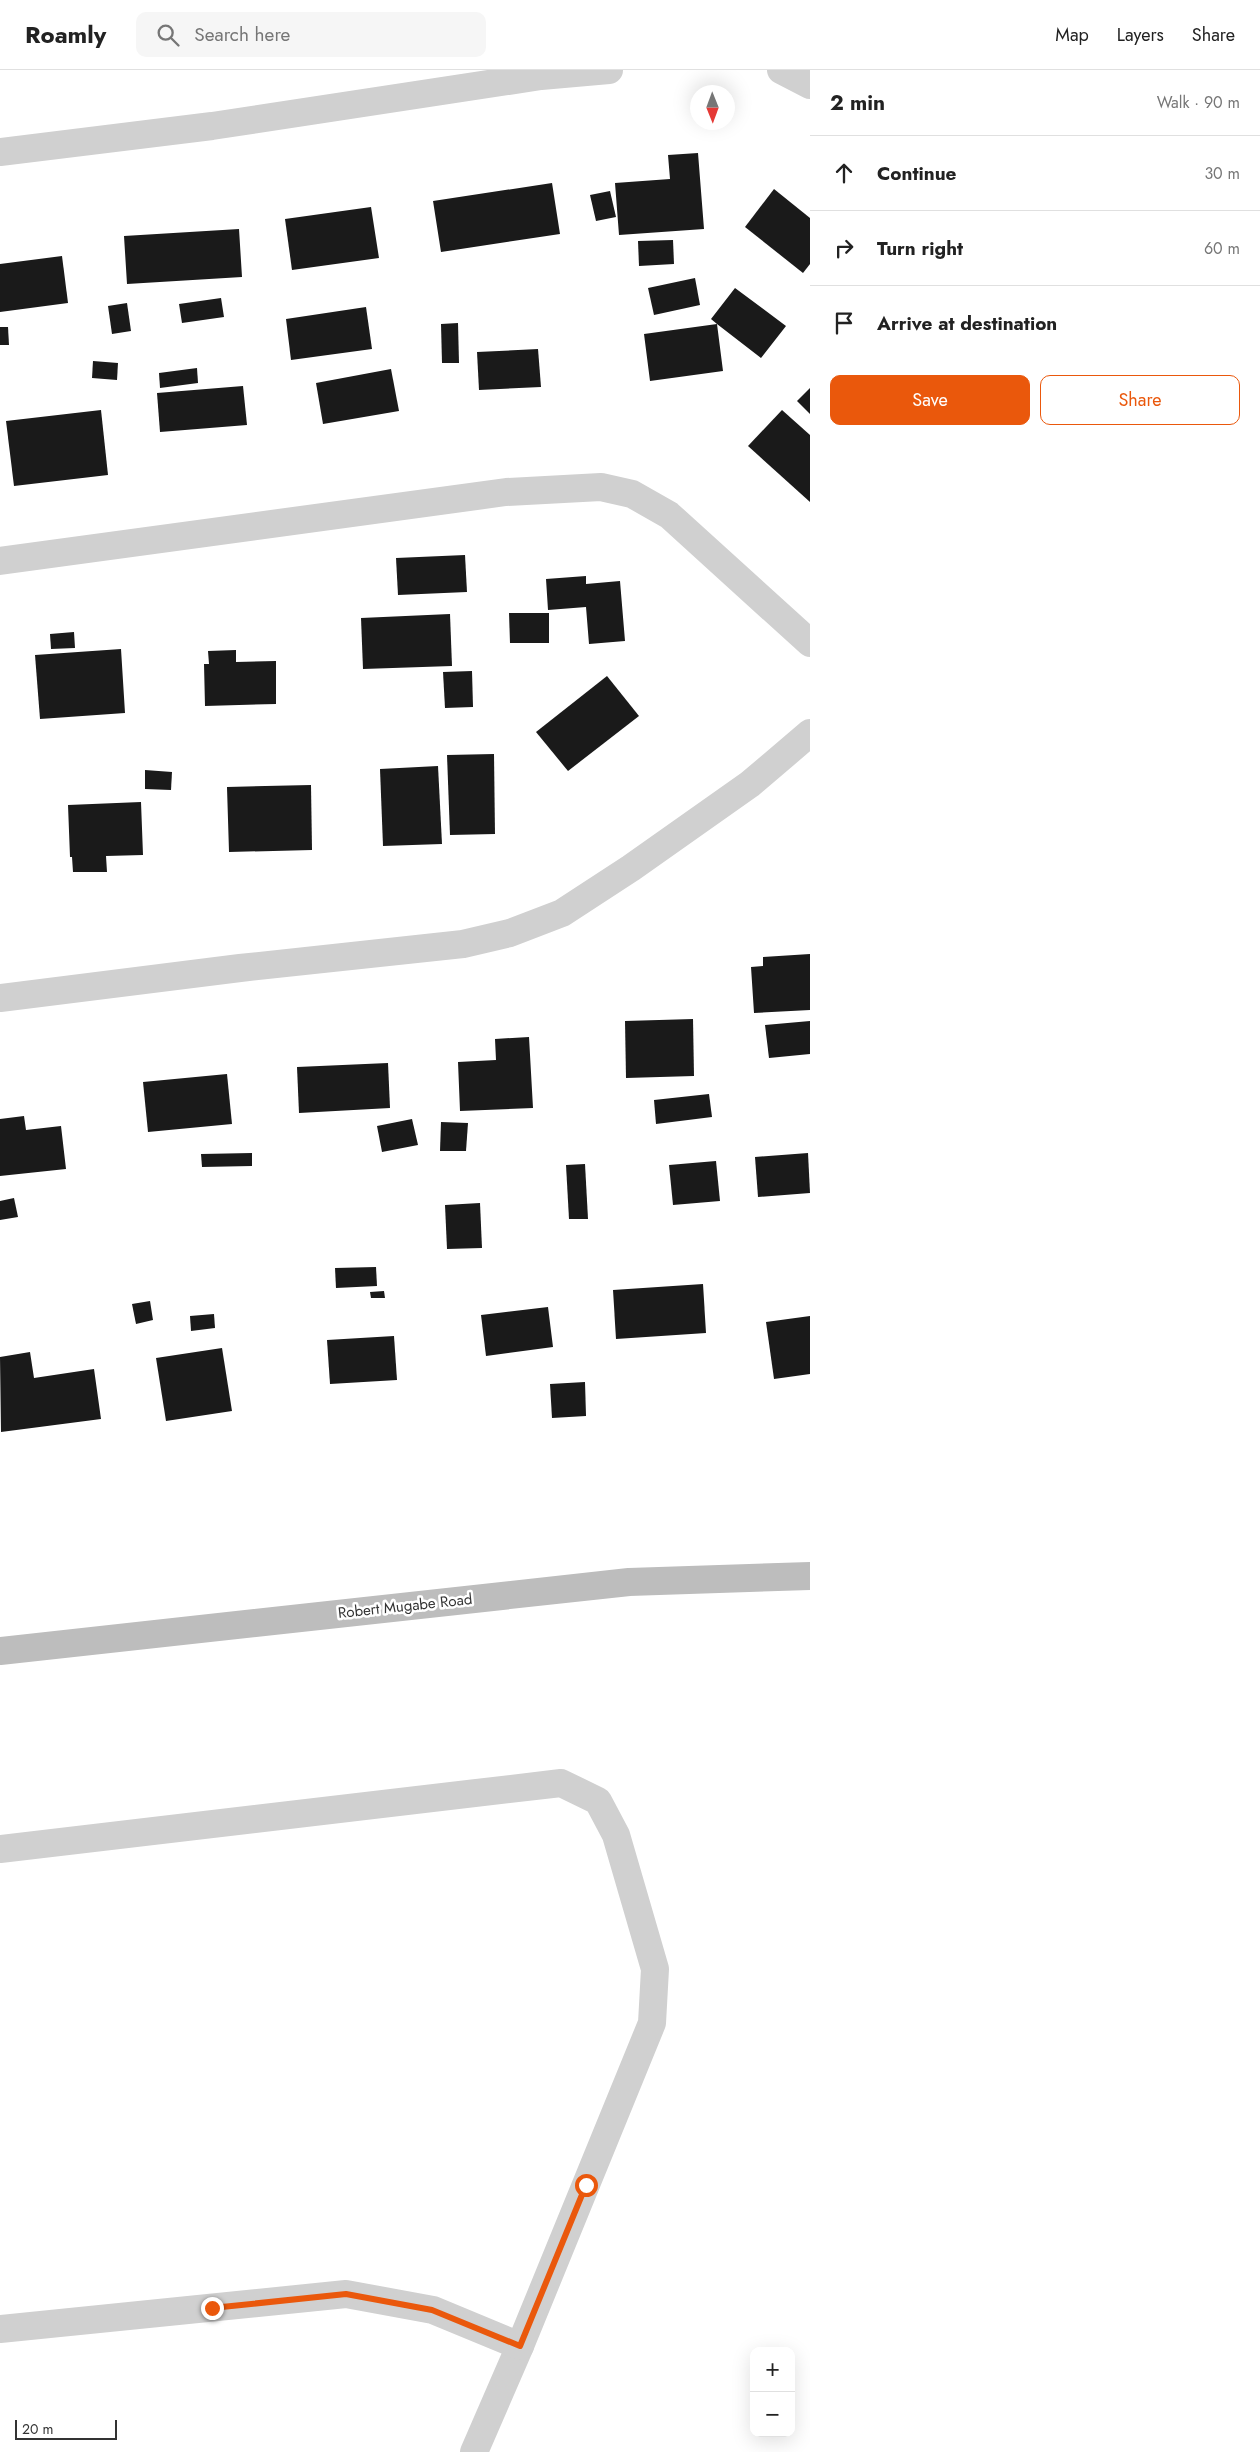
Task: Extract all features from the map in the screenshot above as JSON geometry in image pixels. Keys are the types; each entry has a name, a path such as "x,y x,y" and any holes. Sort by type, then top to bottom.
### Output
{"main road":[{"name":"Robert Mugabe Road","path":"0,1651 629,1582 810,1576"}],"street":[{"path":"0,152 212,126 541,76 609,70"},
{"path":"781,70 810,85"},
{"path":"0,561 506,492 601,487 632,494 670,515 810,643"},
{"path":"0,998 240,968 463,944 510,933 562,913 631,868 750,784 810,734"},
{"path":"0,1849 561,1783 598,1801 616,1835 655,1969 652,2024 520,2346 474,2452"},
{"path":"0,2329 346,2294 432,2310 520,2346"}],"building":[{"path":"698,153 704,229 619,235 615,183 670,179 668,155"},
{"path":"552,183 560,234 441,252 433,201"},
{"path":"774,189 810,218 810,264 803,273 745,227"},
{"path":"610,191 616,217 596,221 590,195"},
{"path":"371,207 379,258 292,270 285,219"},
{"path":"239,229 242,277 127,284 124,236"},
{"path":"673,240 674,264 639,266 638,241"},
{"path":"62,256 68,303 0,312 0,264"},
{"path":"695,278 700,305 654,315 648,288"},
{"path":"735,288 786,326 761,358 711,319"},
{"path":"221,298 224,317 182,323 179,304"},
{"path":"127,303 131,331 112,334 108,306"},
{"path":"366,307 372,349 291,360 286,319"},
{"path":"458,323 459,363 442,363 441,324"},
{"path":"717,324 723,371 650,381 644,334"},
{"path":"0,327 8,327 9,345 0,345"},
{"path":"538,349 541,387 479,390 477,352"},
{"path":"93,361 118,363 117,380 92,378"},
{"path":"197,368 198,383 160,388 159,373"},
{"path":"391,369 399,411 323,424 316,383"},
{"path":"243,386 247,425 160,432 157,393"},
{"path":"810,388 810,414 797,401"},
{"path":"101,410 108,475 14,486 6,421"},
{"path":"782,410 810,435 810,502 748,446"},
{"path":"465,555 467,592 398,595 396,558"},
{"path":"586,576 586,584 620,581 625,641 589,644 586,607 548,610 546,579"},
{"path":"509,613 549,613 549,643 510,643"},
{"path":"450,614 452,666 363,669 361,618"},
{"path":"74,632 75,648 51,649 50,634"},
{"path":"121,649 125,713 40,719 35,655"},
{"path":"236,650 236,662 276,661 276,704 205,706 204,664 209,664 208,651"},
{"path":"472,671 473,707 445,708 443,672"},
{"path":"607,676 639,716 568,771 536,732"},
{"path":"494,754 495,834 450,835 447,755"},
{"path":"438,766 442,844 383,846 380,769"},
{"path":"145,770 172,772 171,790 145,789"},
{"path":"311,785 312,850 229,852 227,787"},
{"path":"141,802 143,855 106,856 107,872 73,872 72,857 70,857 68,805"},
{"path":"810,954 810,1010 754,1013 751,967 763,966 763,957"},
{"path":"693,1019 694,1076 626,1078 625,1021"},
{"path":"810,1021 810,1054 769,1058 765,1025"},
{"path":"529,1037 533,1108 460,1111 458,1062 496,1060 495,1039"},
{"path":"388,1063 390,1108 299,1113 297,1067"},
{"path":"227,1074 232,1124 148,1132 143,1082"},
{"path":"709,1094 712,1117 656,1124 654,1100"},
{"path":"24,1116 26,1130 61,1126 66,1169 0,1176 0,1119"},
{"path":"412,1119 418,1145 382,1152 377,1126"},
{"path":"441,1122 468,1123 466,1151 440,1151"},
{"path":"252,1153 252,1166 202,1167 201,1154"},
{"path":"808,1153 810,1193 758,1197 755,1157"},
{"path":"716,1161 720,1201 673,1205 669,1165"},
{"path":"585,1164 588,1219 569,1219 566,1165"},
{"path":"14,1198 18,1217 0,1220 0,1201"},
{"path":"480,1203 482,1248 447,1249 445,1205"},
{"path":"376,1267 377,1286 336,1288 335,1268"},
{"path":"703,1284 706,1333 616,1339 613,1290"},
{"path":"384,1291 385,1298 371,1298 370,1292"},
{"path":"150,1301 153,1320 136,1324 132,1304"},
{"path":"548,1307 553,1347 486,1356 481,1315"},
{"path":"214,1314 215,1328 191,1331 190,1316"},
{"path":"810,1316 810,1374 774,1379 766,1322"},
{"path":"394,1336 397,1380 330,1384 327,1340"},
{"path":"222,1348 232,1411 166,1421 156,1358"},
{"path":"30,1352 34,1378 94,1369 101,1419 1,1432 0,1357"},
{"path":"585,1382 586,1416 552,1418 550,1384"}],"route":[{"path":"212,2308 346,2294 432,2310 520,2346 586,2185"}]}
